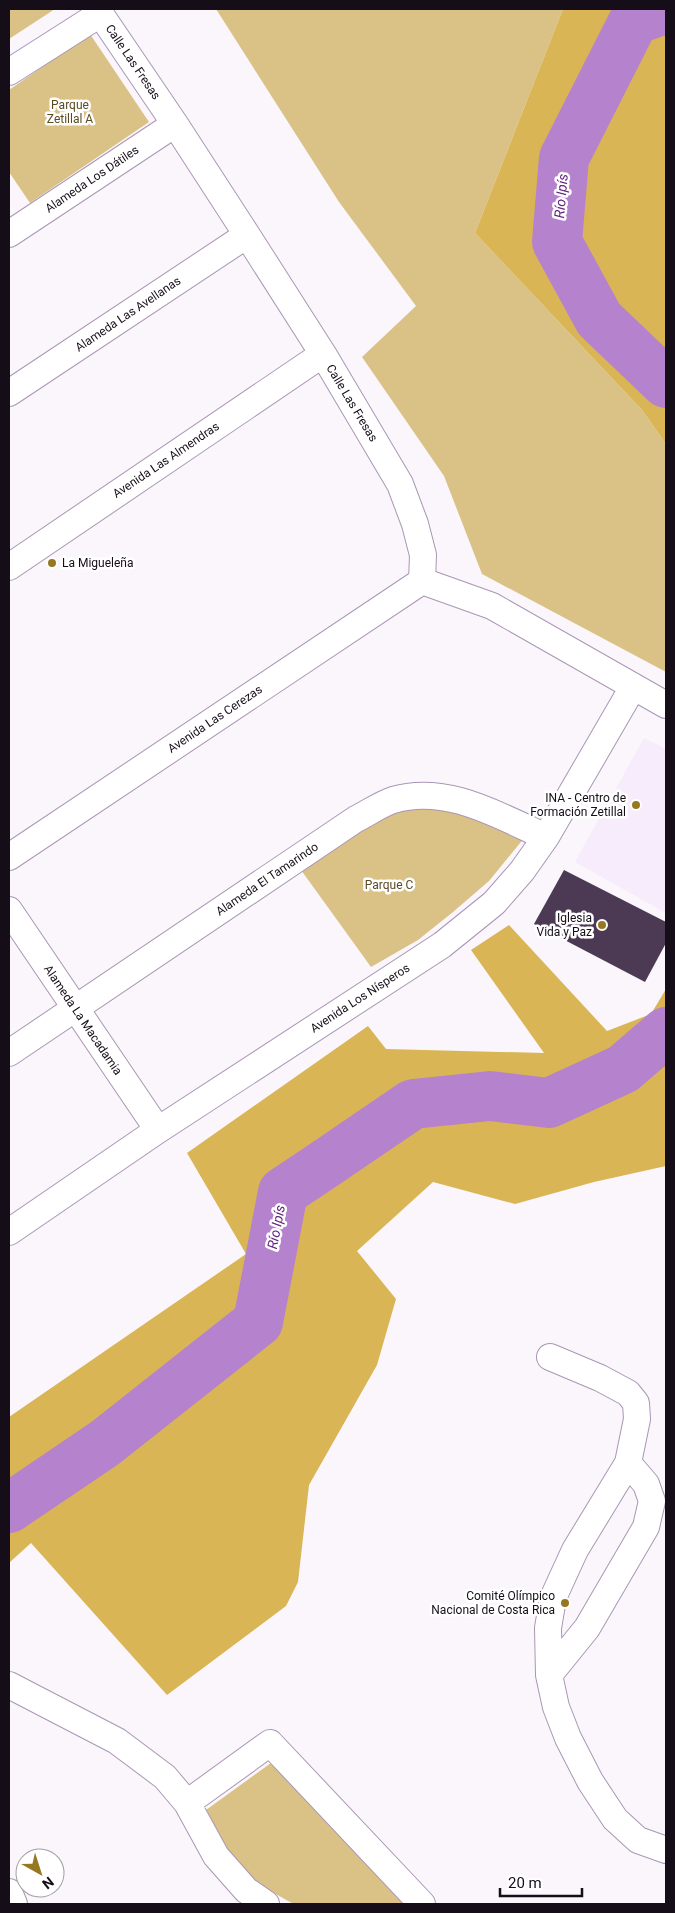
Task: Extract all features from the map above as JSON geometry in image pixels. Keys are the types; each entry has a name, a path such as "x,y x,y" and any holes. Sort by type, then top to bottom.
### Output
{"street":[{"path":"9,72 98,11"},
{"name":"Calle Las Fresas","path":"98,11 175,124 323,354 400,484 415,524 423,555 422,581"},
{"name":"Alameda Los Dátiles","path":"9,234 175,124"},
{"name":"Alameda Las Avellanas","path":"9,393 247,235"},
{"name":"Avenida Las Almendras","path":"9,567 323,354"},
{"path":"422,581 492,606 666,704"},
{"name":"Avenida Las Cerezas","path":"9,857 422,581"},
{"name":"Avenida Los Nísperos","path":"9,1232 158,1130 442,944 494,903 522,871 546,837 633,687"},
{"name":"Alameda El Tamarindo","path":"9,1053 356,819 392,800 418,795 456,798 546,837"},
{"name":"Alameda La Macadamia","path":"9,910 158,1130"},
{"path":"550,1358 600,1378 628,1393 636,1402 636,1420 628,1463 576,1550 553,1598 548,1628 549,1675 556,1707 568,1738 590,1781 614,1818 638,1840 666,1850"},
{"path":"549,1675 587,1628 646,1527 652,1501 646,1484 628,1463"},
{"path":"9,1685 117,1741 165,1777 187,1802 216,1856 246,1890 266,1904"},
{"path":"187,1802 270,1743 422,1904"},
{"path":"9,1892 14,1904"}],"shaded area":[{"path":"563,9 666,9 666,444 642,410 475,233"},
{"name":"INA - Centro de Formación Zetillal","path":"644,738 666,749 666,913 575,862"},
{"path":"509,925 607,1031 651,1014 666,989 666,1166 594,1182 515,1204 433,1182 357,1251 396,1299 377,1365 309,1485 298,1582 286,1606 167,1695 31,1543 9,1563 9,1417 246,1254 187,1153 368,1026 386,1049 544,1053 471,950"}],"green space":[{"path":"9,9 55,9 9,39"},
{"path":"216,9 563,9 475,233 642,410 666,444 666,672 482,574 444,476 362,357 416,306 339,202"},
{"name":"Parque Zetillal A","path":"90,34 149,122 30,203 9,172 9,90"},
{"name":"Parque C","path":"430,802 525,837 489,881 453,912 418,940 371,967 301,870 398,807"},
{"path":"275,1760 408,1904 294,1904 257,1883 230,1856 206,1810"}],"building":[{"path":"564,870 666,922 666,943 645,982 534,924"}],"waterway":[{"name":"Río Ipís","path":"665,9 634,20 564,158 557,242 599,319 666,383"},
{"name":"Río Ipís","path":"9,1508 105,1443 258,1322 283,1192 413,1104 490,1096 549,1103 623,1069 666,1032"}],"place":[{"name":"La Migueleña","path":"52,563"},
{"name":"INA - Centro de Formación Zetillal","path":"636,805"},
{"name":"Iglesia Vida y Paz","path":"602,925"},
{"name":"Comité Olímpico Nacional de Costa Rica","path":"565,1603"}]}
